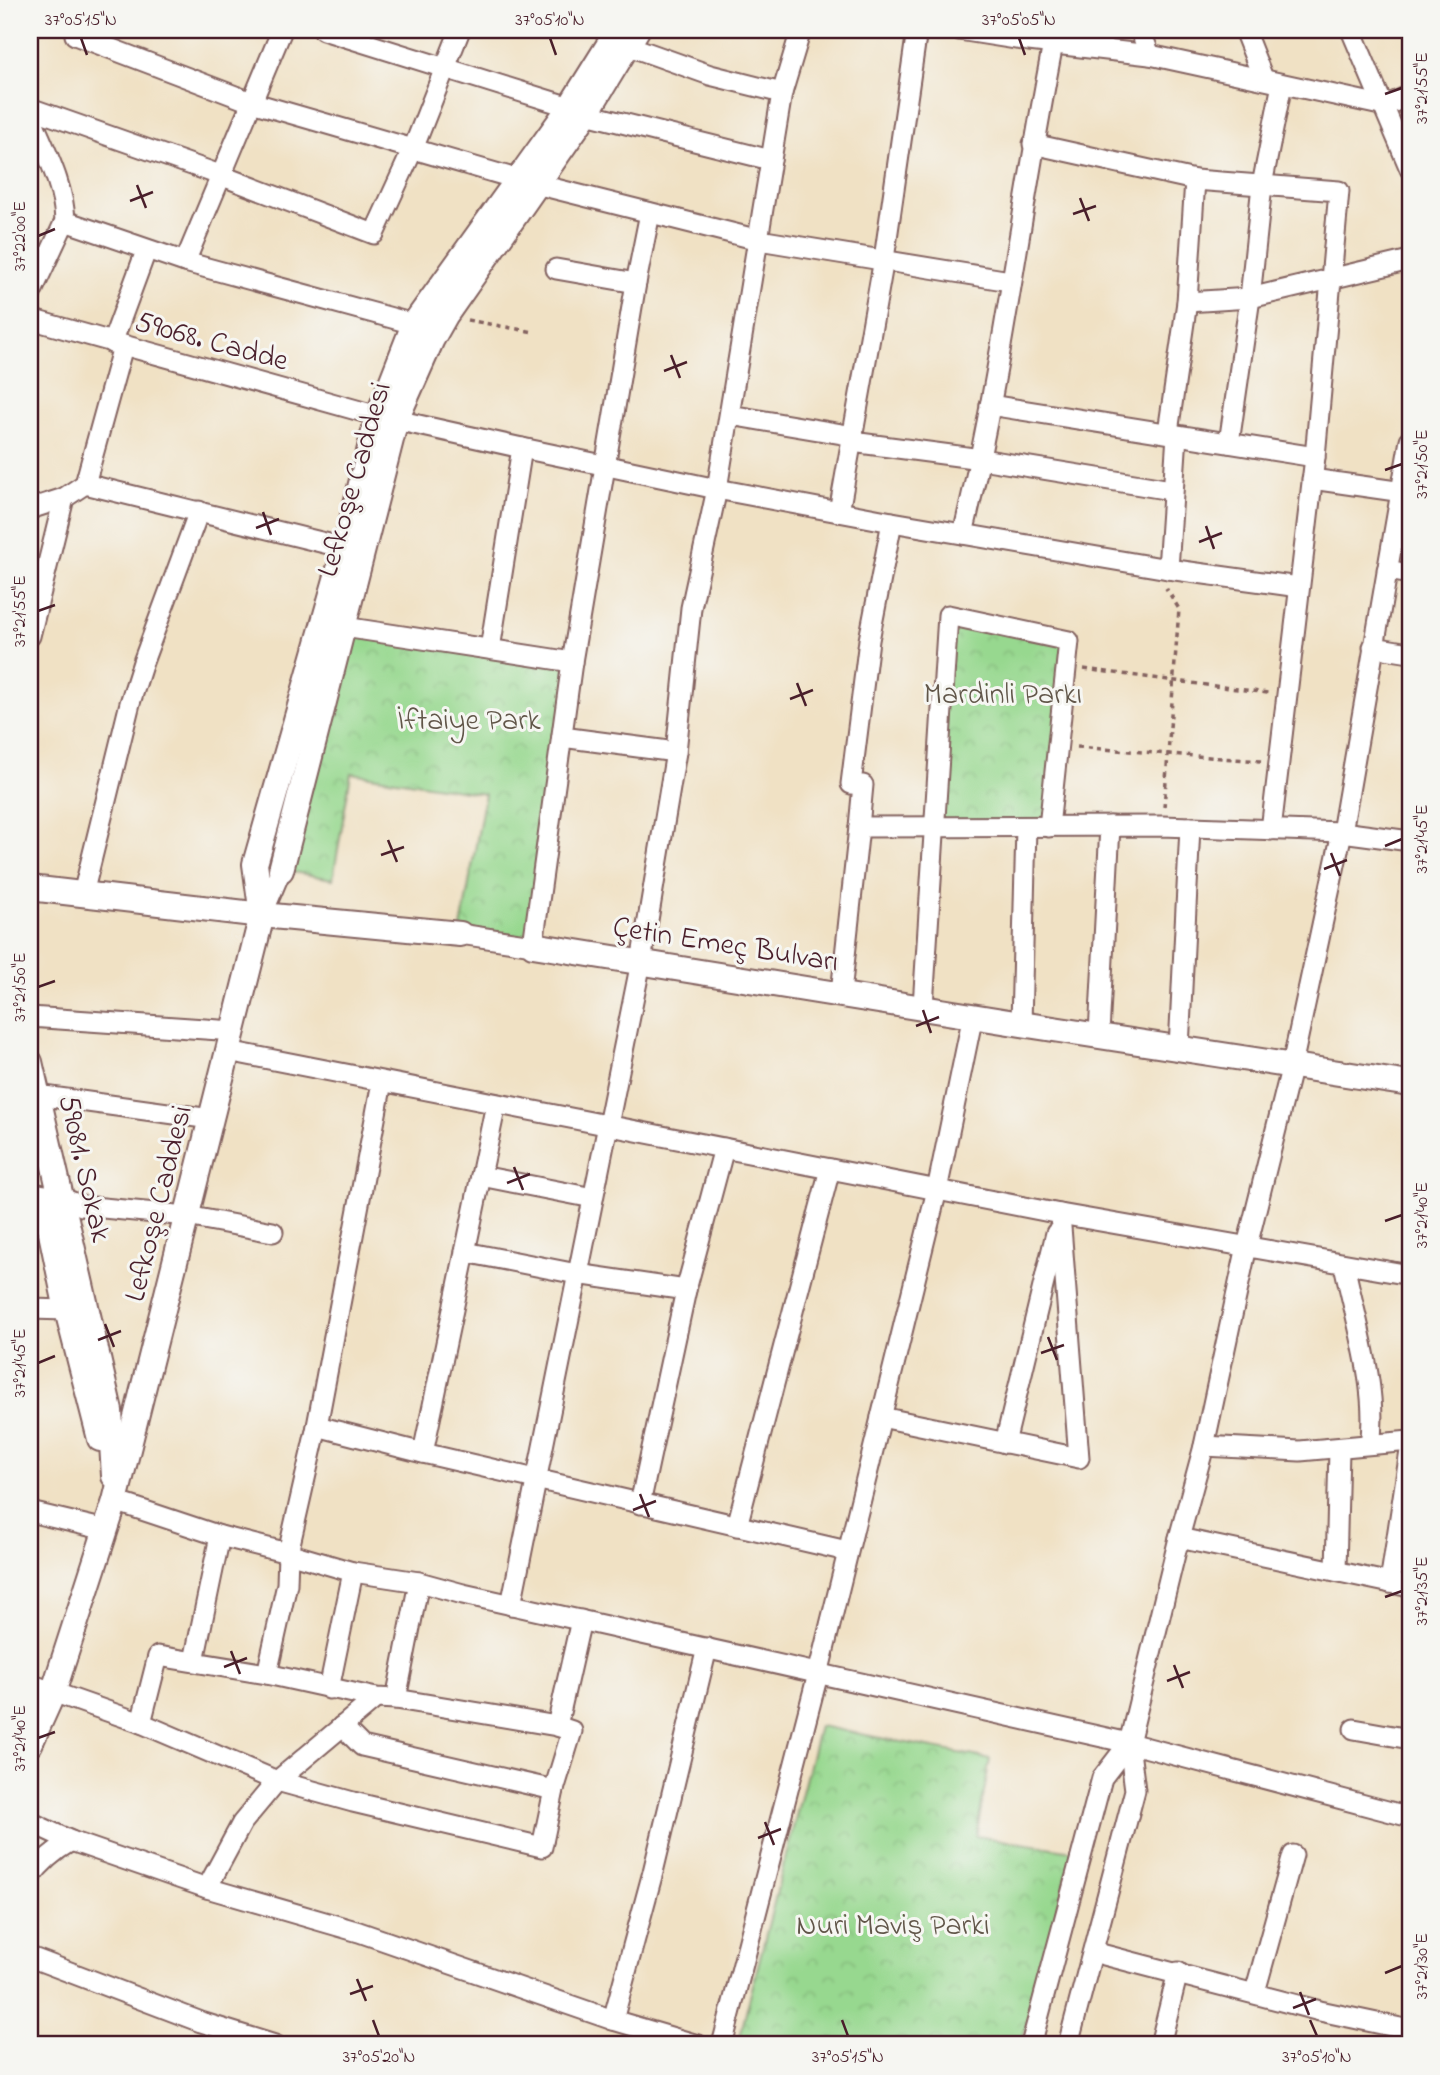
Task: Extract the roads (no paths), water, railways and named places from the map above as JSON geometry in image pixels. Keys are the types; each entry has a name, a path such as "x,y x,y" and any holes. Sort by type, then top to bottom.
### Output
{"main road":[{"name":"Lefkoşe Caddesi","path":"281,870 344,627 387,418 445,316 529,182 578,111 620,34"},
{"name":"Lefkoşe Caddesi","path":"30,1744 41,1688 106,1530 115,1501 262,915 256,864 345,548 414,324 529,182"},
{"name":"Çetin Emeç Bulvarı","path":"30,888 262,915 460,934"},
{"name":"Çetin Emeç Bulvarı","path":"533,945 1410,1084"},
{"name":"59081. Sokak","path":"30,1062 37,1095 44,1195 110,1411 115,1501"},
{"name":"59081. Sokak","path":"30,1139 67,1310 115,1501"}],"street":[{"path":"77,30 75,35 251,102 529,182 759,240 1010,281"},
{"path":"185,262 282,30"},
{"path":"323,30 578,111 771,160"},
{"path":"30,108 220,175 374,234 413,149 460,30"},
{"path":"511,1605 641,962 676,752 691,608 717,489 782,93 801,30"},
{"path":"839,512 884,259 917,30"},
{"path":"959,30 1029,35 1053,44 1150,55 1385,106 1410,95"},
{"path":"1140,30 1150,55"},
{"path":"1229,443 1251,298 1272,81 1244,30"},
{"path":"1352,30 1410,169"},
{"path":"620,34 710,75 782,93"},
{"path":"963,534 981,459 1033,144 1053,44"},
{"path":"30,114 65,207 65,221 30,296"},
{"path":"1033,144 1195,180 1339,191 1315,457 1271,830"},
{"path":"1168,569 1172,434 1187,302 1195,180"},
{"path":"533,945 572,662 650,213"},
{"path":"65,221 146,251 414,324"},
{"path":"30,509 64,498 85,484 118,345 146,251"},
{"path":"1187,302 1251,298 1410,260"},
{"path":"556,269 636,283"},
{"name":"59068. Cadde","path":"30,319 387,418 606,466 892,522 1168,569 1299,587"},
{"path":"990,405 1315,457"},
{"path":"730,415 853,439 1171,490"},
{"path":"1068,2045 1135,1790 1129,1743 1204,1446 1247,1246 1292,1065 1342,832 1387,570 1406,492 1410,440"},
{"path":"490,649 522,448"},
{"path":"1312,479 1406,492"},
{"path":"85,484 345,548"},
{"path":"30,636 64,498"},
{"path":"83,894 140,672 199,511"},
{"path":"841,993 863,785 851,784 869,640 892,522"},
{"path":"1387,570 1410,574"},
{"path":"923,1006 948,615 1069,641 1049,827"},
{"path":"344,627 572,662"},
{"path":"1373,647 1410,653"},
{"path":"562,737 676,752"},
{"path":"1099,1034 1110,826"},
{"path":"859,827 1162,826 1342,832 1410,841"},
{"path":"1021,1024 1026,827"},
{"path":"1179,1048 1190,827"},
{"name":"Lefkoşe Caddesi","path":"262,915 281,870"},
{"name":"Çetin Emeç Bulvarı","path":"460,934 533,945"},
{"path":"722,2045 937,1190 973,1015"},
{"path":"30,1017 231,1041 382,1082 1060,1214 1410,1275"},
{"path":"267,1674 287,1584 288,1553 317,1426 382,1082"},
{"path":"37,1095 211,1119"},
{"path":"423,1453 496,1104"},
{"path":"640,1504 686,1290 724,1148"},
{"path":"737,1526 830,1169"},
{"path":"481,1177 593,1198"},
{"path":"44,1195 82,1206 187,1216 273,1232"},
{"path":"1005,1443 1060,1214"},
{"path":"881,1417 1079,1458 1060,1214"},
{"path":"465,1252 577,1274 686,1290"},
{"path":"1344,1264 1372,1398 1373,1424 1370,1444"},
{"path":"30,1309 67,1310"},
{"path":"317,1426 536,1480 847,1551"},
{"path":"1204,1446 1300,1451 1410,1441"},
{"path":"1336,1571 1339,1449"},
{"path":"1390,1583 1408,1485 1410,1451"},
{"path":"115,1501 220,1536 353,1572 419,1582 1129,1743 1410,1817"},
{"path":"30,1512 106,1530"},
{"path":"194,1661 220,1536"},
{"path":"1179,1538 1410,1587"},
{"path":"329,1689 353,1572"},
{"path":"396,1699 419,1582"},
{"path":"557,1726 581,1619"},
{"path":"613,2020 653,1872 707,1648"},
{"path":"41,1688 141,1723 278,1781 353,1802 542,1847 554,1790 572,1731 557,1726 376,1698 267,1674 158,1656 141,1723"},
{"path":"207,1888 242,1824 278,1781 376,1698"},
{"path":"342,1726 362,1746 554,1790"},
{"path":"1354,1729 1410,1740"},
{"path":"1031,2045 1102,1778 1129,1743"},
{"path":"30,1822 71,1841 207,1888 359,1932 613,2020 698,2045"},
{"path":"30,1877 55,1850 71,1841"},
{"path":"1255,1993 1293,1855"},
{"path":"1093,1952 1320,2011 1410,2030"},
{"path":"30,1957 201,2022 275,2045"},
{"path":"1160,2045 1178,1972"},
{"path":"1408,2045 1410,2039"}],"park label":[{"name":"Mardinli Parkı","path":"1003,693"},
{"name":"İftaiye Park","path":"469,719"},
{"name":"Nuri Maviş Parki","path":"893,1924"}]}
